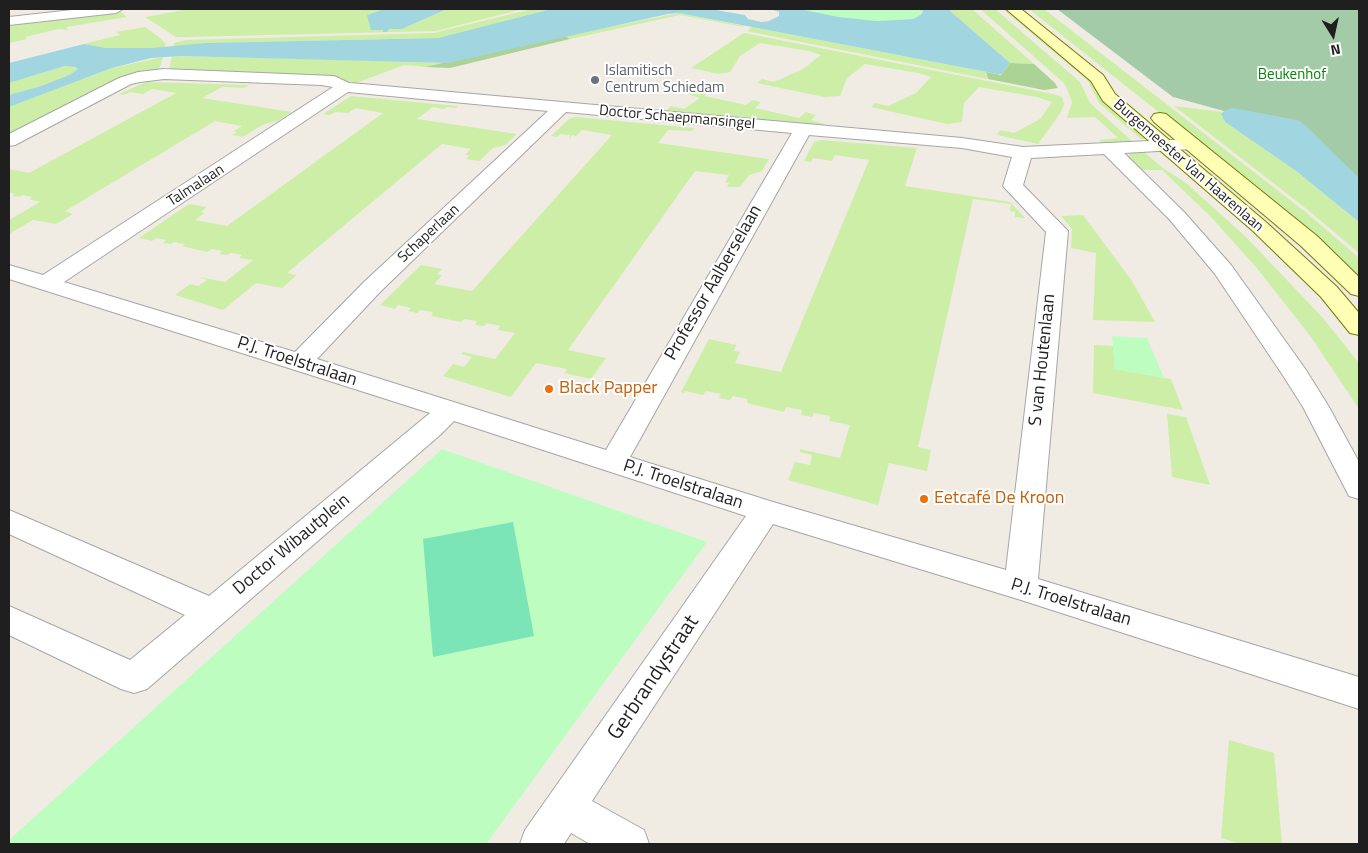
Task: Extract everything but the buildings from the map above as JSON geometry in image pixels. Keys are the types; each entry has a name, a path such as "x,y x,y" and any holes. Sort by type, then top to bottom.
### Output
{"main road":[{"name":"Burgemeester Van Haarenlaan","path":"1013,9 1097,78 1109,98 1260,226 1328,292 1359,328"},
{"name":"Burgemeester Van Haarenlaan","path":"1025,9 1309,241 1359,290"}],"street":[{"path":"9,21 70,11 116,9"},
{"name":"Doctor Schaepmansingel","path":"9,140 125,82 138,77 164,74 334,81 346,87 802,130 962,143 1023,153 1192,144"},
{"name":"Talmalaan","path":"46,284 346,87"},
{"name":"Schaperlaan","path":"300,362 372,287 561,108"},
{"name":"Professor Aalberselaan","path":"613,463 802,130"},
{"path":"1109,149 1177,216 1223,270 1297,376 1316,407 1359,489"},
{"name":"S van Houtenlaan","path":"1021,587 1057,231 1013,186 1023,153"},
{"name":"P.J. Troelstralaan","path":"9,272 300,362 448,411 766,511 1021,587 1359,692"},
{"name":"Doctor Wibautplein","path":"9,620 134,678 430,429 448,411"},
{"name":"Gerbrandystraat","path":"540,844 766,511"},
{"path":"9,522 212,612"},
{"path":"565,808 629,844"}],"green space":[{"path":"190,9 384,9 367,15 388,29 402,29 447,9 523,9 436,31 186,37 176,37 145,17"},
{"path":"532,9 551,9 438,38 205,43 173,47 174,43 186,40 434,33"},
{"path":"799,9 922,9 923,12 913,19 877,21 839,17"},
{"path":"948,9 972,9 1034,64 1010,63"},
{"path":"980,9 995,9 1080,82 1090,103 1133,142 1111,144 1101,142 1100,140 1118,138 1095,117 1067,118 1072,102 1065,84"},
{"path":"1003,9 1007,9 1095,83 1146,138 1141,139 1099,103 1088,81"},
{"path":"1029,9 1044,9 1308,214 1359,258 1359,275 1351,271 1278,207"},
{"name":"Beukenhof","path":"1057,9 1359,9 1359,196 1224,111 1173,97"},
{"path":"121,12 127,17 66,27 69,30 58,29 9,43 9,26"},
{"path":"679,13 745,26 680,15 570,39 565,36"},
{"path":"145,27 166,44 164,48 106,48 84,44 120,35 116,32"},
{"path":"752,27 986,72 987,79 747,31"},
{"path":"744,33 1053,94 1062,97 1064,104 1061,112 1038,144 997,135 1000,130 1014,133 1040,119 1052,102 1037,97 979,87 964,103 962,122 947,124 871,107 875,103 888,106 916,93 931,77 918,73 865,64 847,78 840,96 824,97 757,83 762,79 774,82 803,69 821,55 809,51 760,43 740,56 730,72 719,74 691,68"},
{"path":"565,36 570,39 450,68 425,67"},
{"path":"172,56 448,63 425,67 404,65 356,83 313,75 169,71"},
{"path":"163,57 160,67 156,72 9,136 9,107 112,68"},
{"path":"1010,63 1034,64 1058,88 1044,90 988,79 986,72 1001,75"},
{"path":"65,66 78,69 69,75 41,86 9,95 9,83"},
{"path":"146,82 249,85 244,88 222,87 202,98 292,112 278,121 264,124 243,137 232,135 237,132 234,131 242,126 215,121 65,211 73,214 56,224 33,220 9,234 9,220 40,202 29,199 32,197 23,195 18,197 12,196 15,194 9,192 9,169 29,173 176,93 152,89 143,94 130,92 124,95 119,94"},
{"path":"698,88 710,91 704,96 746,105 753,100 761,102 755,108 799,118 806,112 816,115 811,120 825,124 665,112 671,106 684,109 700,98 688,94"},
{"path":"351,96 458,106 456,108 447,107 444,109 433,107 417,119 517,134 505,145 493,148 479,161 466,159 469,155 465,155 471,149 442,144 287,273 297,275 282,288 256,283 223,310 175,295 190,284 198,286 207,280 199,277 225,282 253,260 239,258 242,255 231,253 227,255 219,254 222,251 212,249 207,252 182,246 185,244 163,243 166,240 156,238 152,241 139,238 189,204 207,207 201,212 205,213 195,220 227,226 383,113 356,108 348,113 335,112 330,115 323,114"},
{"path":"1174,106 1223,112 1221,114 1225,122 1296,171 1359,222 1359,253 1308,210"},
{"path":"575,117 694,128 693,131 668,130 658,143 769,159 762,171 749,175 740,187 727,187 729,183 725,182 729,175 695,171 568,350 606,358 591,379 564,373 567,369 536,363 511,397 443,376 453,364 464,367 472,357 461,354 463,352 495,359 515,333 498,330 500,326 487,323 484,326 475,325 477,321 464,319 461,322 431,316 433,312 420,310 417,313 408,311 411,308 398,305 395,309 380,305 421,265 442,269 437,274 442,275 434,284 472,291 612,135 582,130 576,136 572,135 569,139 570,135 560,134 557,137 551,136 569,119"},
{"path":"821,140 917,148 905,186 1010,202 1025,218 1015,217 1015,212 1010,211 1011,204 973,199 918,447 931,450 927,471 889,463 878,505 788,480 795,462 810,465 812,455 800,452 800,449 840,458 850,425 829,421 830,416 814,413 812,417 801,415 802,410 786,407 784,412 747,403 748,399 733,396 730,400 719,398 721,394 706,391 703,395 685,391 684,393 681,392 709,339 736,345 734,351 740,352 735,363 781,372 869,160 835,155 832,161 813,158 811,162 804,161 814,142"},
{"path":"1132,152 1144,152 1163,168 1186,183 1245,236 1323,318 1359,363 1359,409 1311,337 1256,267 1211,217 1162,170 1142,170 1128,156"},
{"path":"1083,215 1132,281 1155,322 1093,320 1096,253 1071,248 1072,229 1061,216"},
{"path":"1112,336 1147,338 1164,378 1115,369"},
{"path":"1094,345 1113,346 1115,369 1171,379 1183,410 1093,393"},
{"path":"1167,414 1186,417 1210,485 1172,477"},
{"path":"442,449 707,542 486,844 9,844 9,840"},
{"path":"513,522 534,636 433,657 423,539"},
{"path":"1229,740 1274,753 1282,844 1240,844 1221,838"}],"water":[{"path":"384,9 447,9 402,29 389,29 387,32 371,30 367,15"},
{"path":"551,9 710,9 745,15 748,19 761,22 769,21 779,16 779,12 770,9 799,9 839,17 877,21 913,19 923,12 922,9 948,9 1010,63 1002,74 997,74 679,13 448,63 180,56 151,58 112,68 9,107 9,95 41,86 69,75 78,69 65,66 9,83 9,63 84,44 106,48 152,48 205,43 438,38"},
{"path":"1232,108 1300,121 1307,127 1359,178 1359,222 1296,171 1225,122 1221,114"}],"place":[{"name":"Islamitisch Centrum Schiedam","path":"595,80"},
{"name":"Black Papper","path":"549,389"},
{"name":"Eetcafé De Kroon","path":"924,499"}]}
